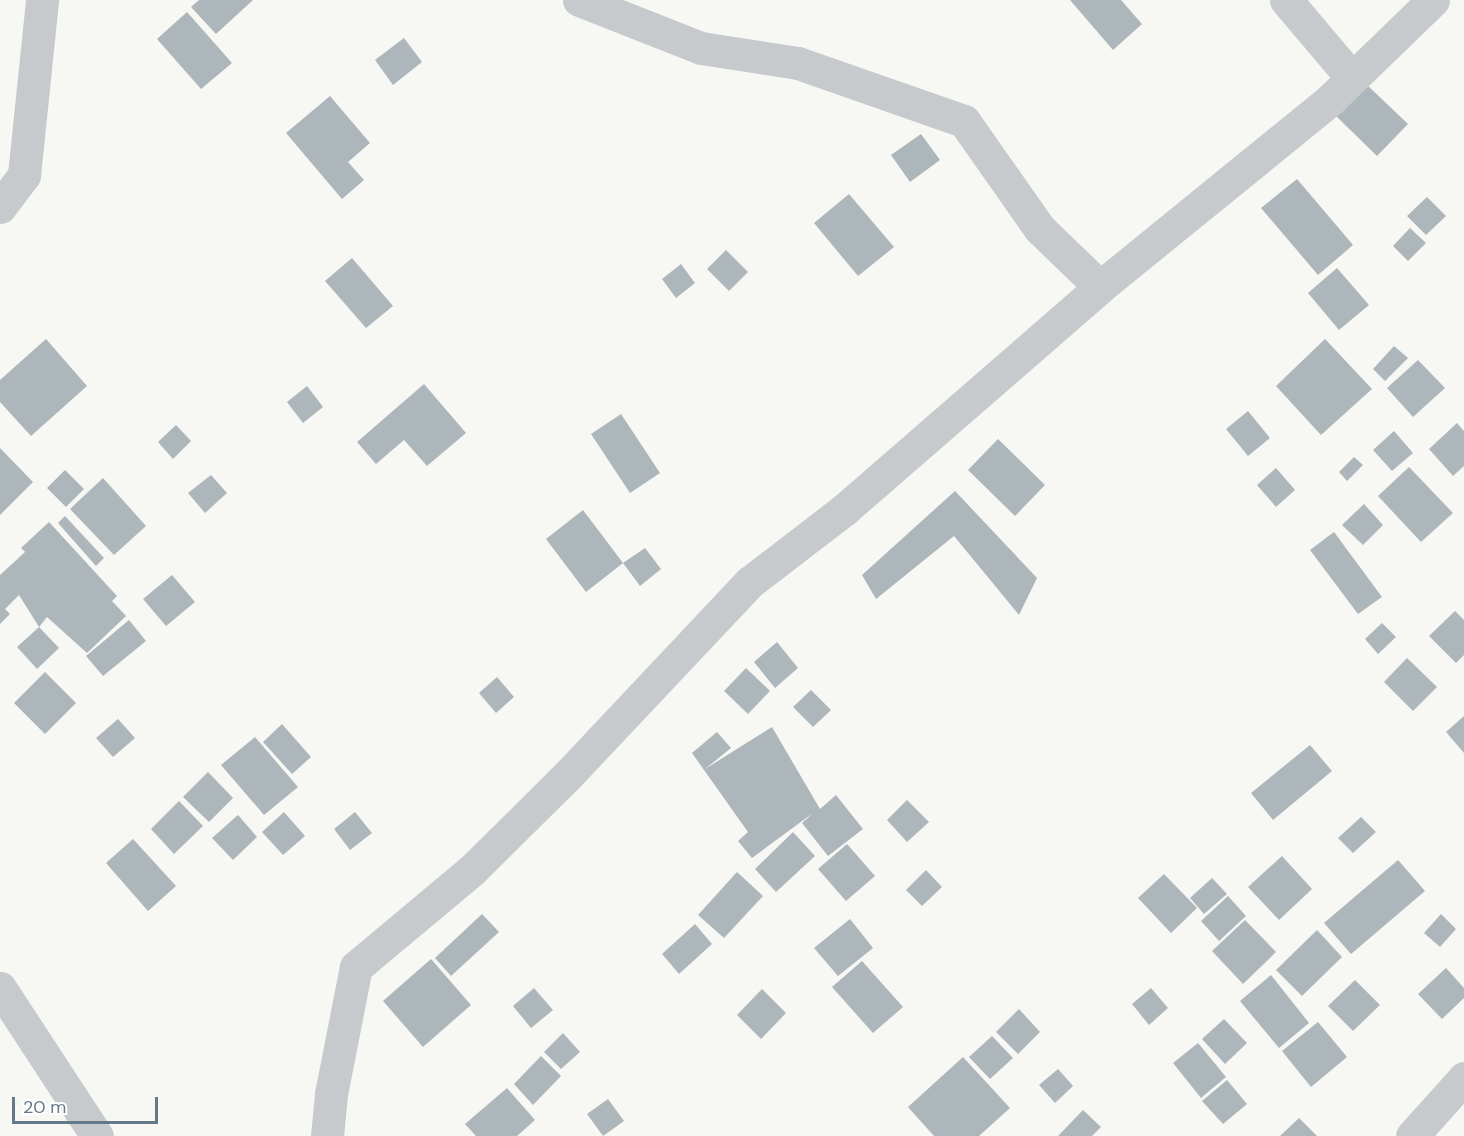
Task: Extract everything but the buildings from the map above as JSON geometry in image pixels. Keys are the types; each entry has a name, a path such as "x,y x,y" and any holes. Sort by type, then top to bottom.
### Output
{"street":[{"path":"0,207 24,175 42,0"},
{"path":"579,0 701,48 798,63 964,121 1040,230 1101,287"},
{"path":"1286,0 1352,78"},
{"path":"327,1136 331,1094 356,967 471,871 568,775 750,582 845,509 1101,287 1352,78 1433,0"},
{"path":"0,988 97,1136"},
{"path":"1412,1136 1464,1078"}]}
